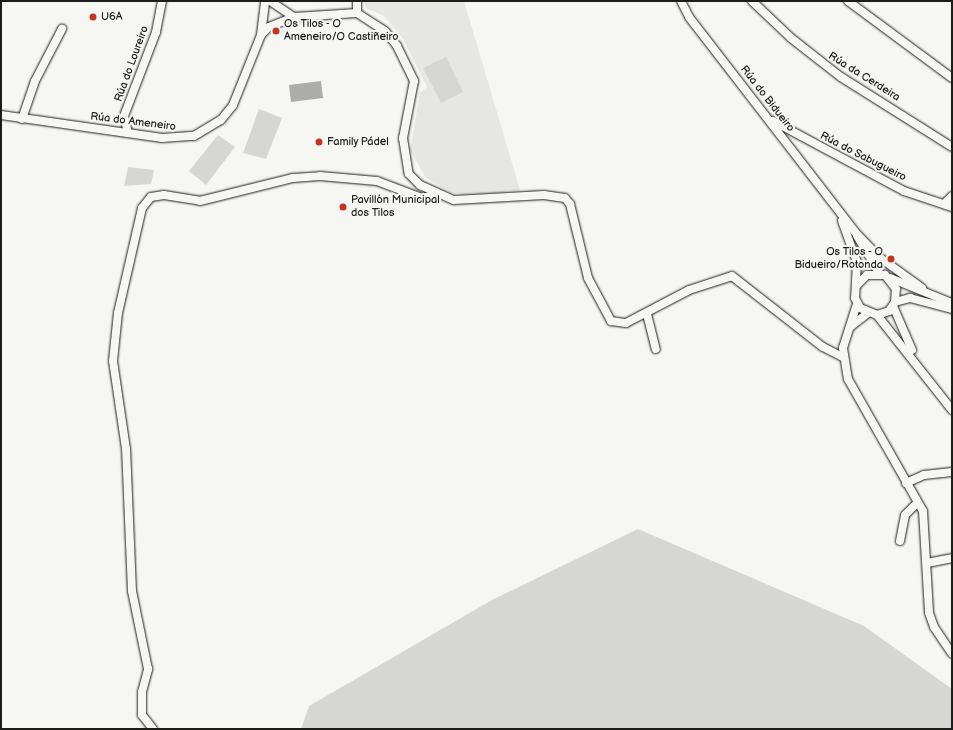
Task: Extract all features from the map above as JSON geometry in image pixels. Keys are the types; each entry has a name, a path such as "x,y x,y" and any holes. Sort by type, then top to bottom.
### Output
{"street":[{"name":"Rúa do Loureiro","path":"128,133 124,116 156,32 162,1"},
{"name":"Rúa do Ameneiro","path":"1,115 181,139 207,131 232,104 261,35 265,1"},
{"path":"270,1 294,17"},
{"path":"357,1 357,13"},
{"name":"Rúa do Bidueiro","path":"681,1 689,17 865,245 880,274"},
{"name":"Rúa da Cerdeira","path":"752,1 791,38 841,77 952,147"},
{"path":"848,1 952,78"},
{"path":"261,35 269,27 294,17 357,13 385,31 411,72 414,90 404,124 405,163 409,174 420,185 454,200 544,195 565,198 570,204 588,278 607,316 619,324 647,314 689,290 721,276 732,276 823,347 843,356"},
{"path":"22,119 35,81 62,29"},
{"name":"Rúa do Sabugueiro","path":"768,118 890,184 948,205"},
{"path":"153,729 142,716 142,692 148,670 132,591 126,449 113,361 118,313 142,208 151,197 164,195 200,201 293,178 320,176 377,181 422,198 439,194"},
{"path":"948,205 952,196"},
{"name":"Rúa do Bidueiro","path":"838,210 857,262 857,285"},
{"path":"857,262 857,247 865,245"},
{"name":"Rúa do Bidueiro","path":"865,245 922,288"},
{"path":"920,365 894,304 896,289 889,278 880,274 867,275 857,285 857,304 847,331 843,356 848,378 926,521 930,613 934,627 952,654"},
{"name":"Rúa do Bidueiro","path":"889,278 922,288 952,303"},
{"path":"877,315 894,304 919,294 922,288"},
{"path":"910,298 952,309"},
{"path":"857,304 868,313 877,315 920,365 952,410"},
{"path":"847,331 856,319 868,313"},
{"path":"647,314 656,349"},
{"path":"906,483 924,474 952,472"},
{"path":"900,541 905,516 917,503"},
{"path":"927,563 952,558"}],"shaded area":[{"path":"364,1 464,1 520,190 476,195 452,193 426,178 410,150 420,93 427,87 403,39 384,16 366,8"},
{"path":"446,57 463,92 441,103 423,68"},
{"path":"321,81 323,98 291,102 289,85"},
{"path":"259,109 282,118 266,159 243,153"},
{"path":"218,135 235,147 206,185 189,171"},
{"path":"128,167 154,170 151,184 124,186"},
{"path":"638,529 864,626 952,689 952,729 301,729 309,706 492,600"}],"place":[{"name":"U6A","path":"93,17"},
{"name":"Os Tilos - O Ameneiro/O Castiñeiro","path":"276,31"},
{"name":"Family Pádel","path":"319,142"},
{"name":"Pavillón Municipal dos Tilos","path":"343,207"},
{"name":"Os Tilos - O Bidueiro/Rotonda","path":"891,259"}]}
